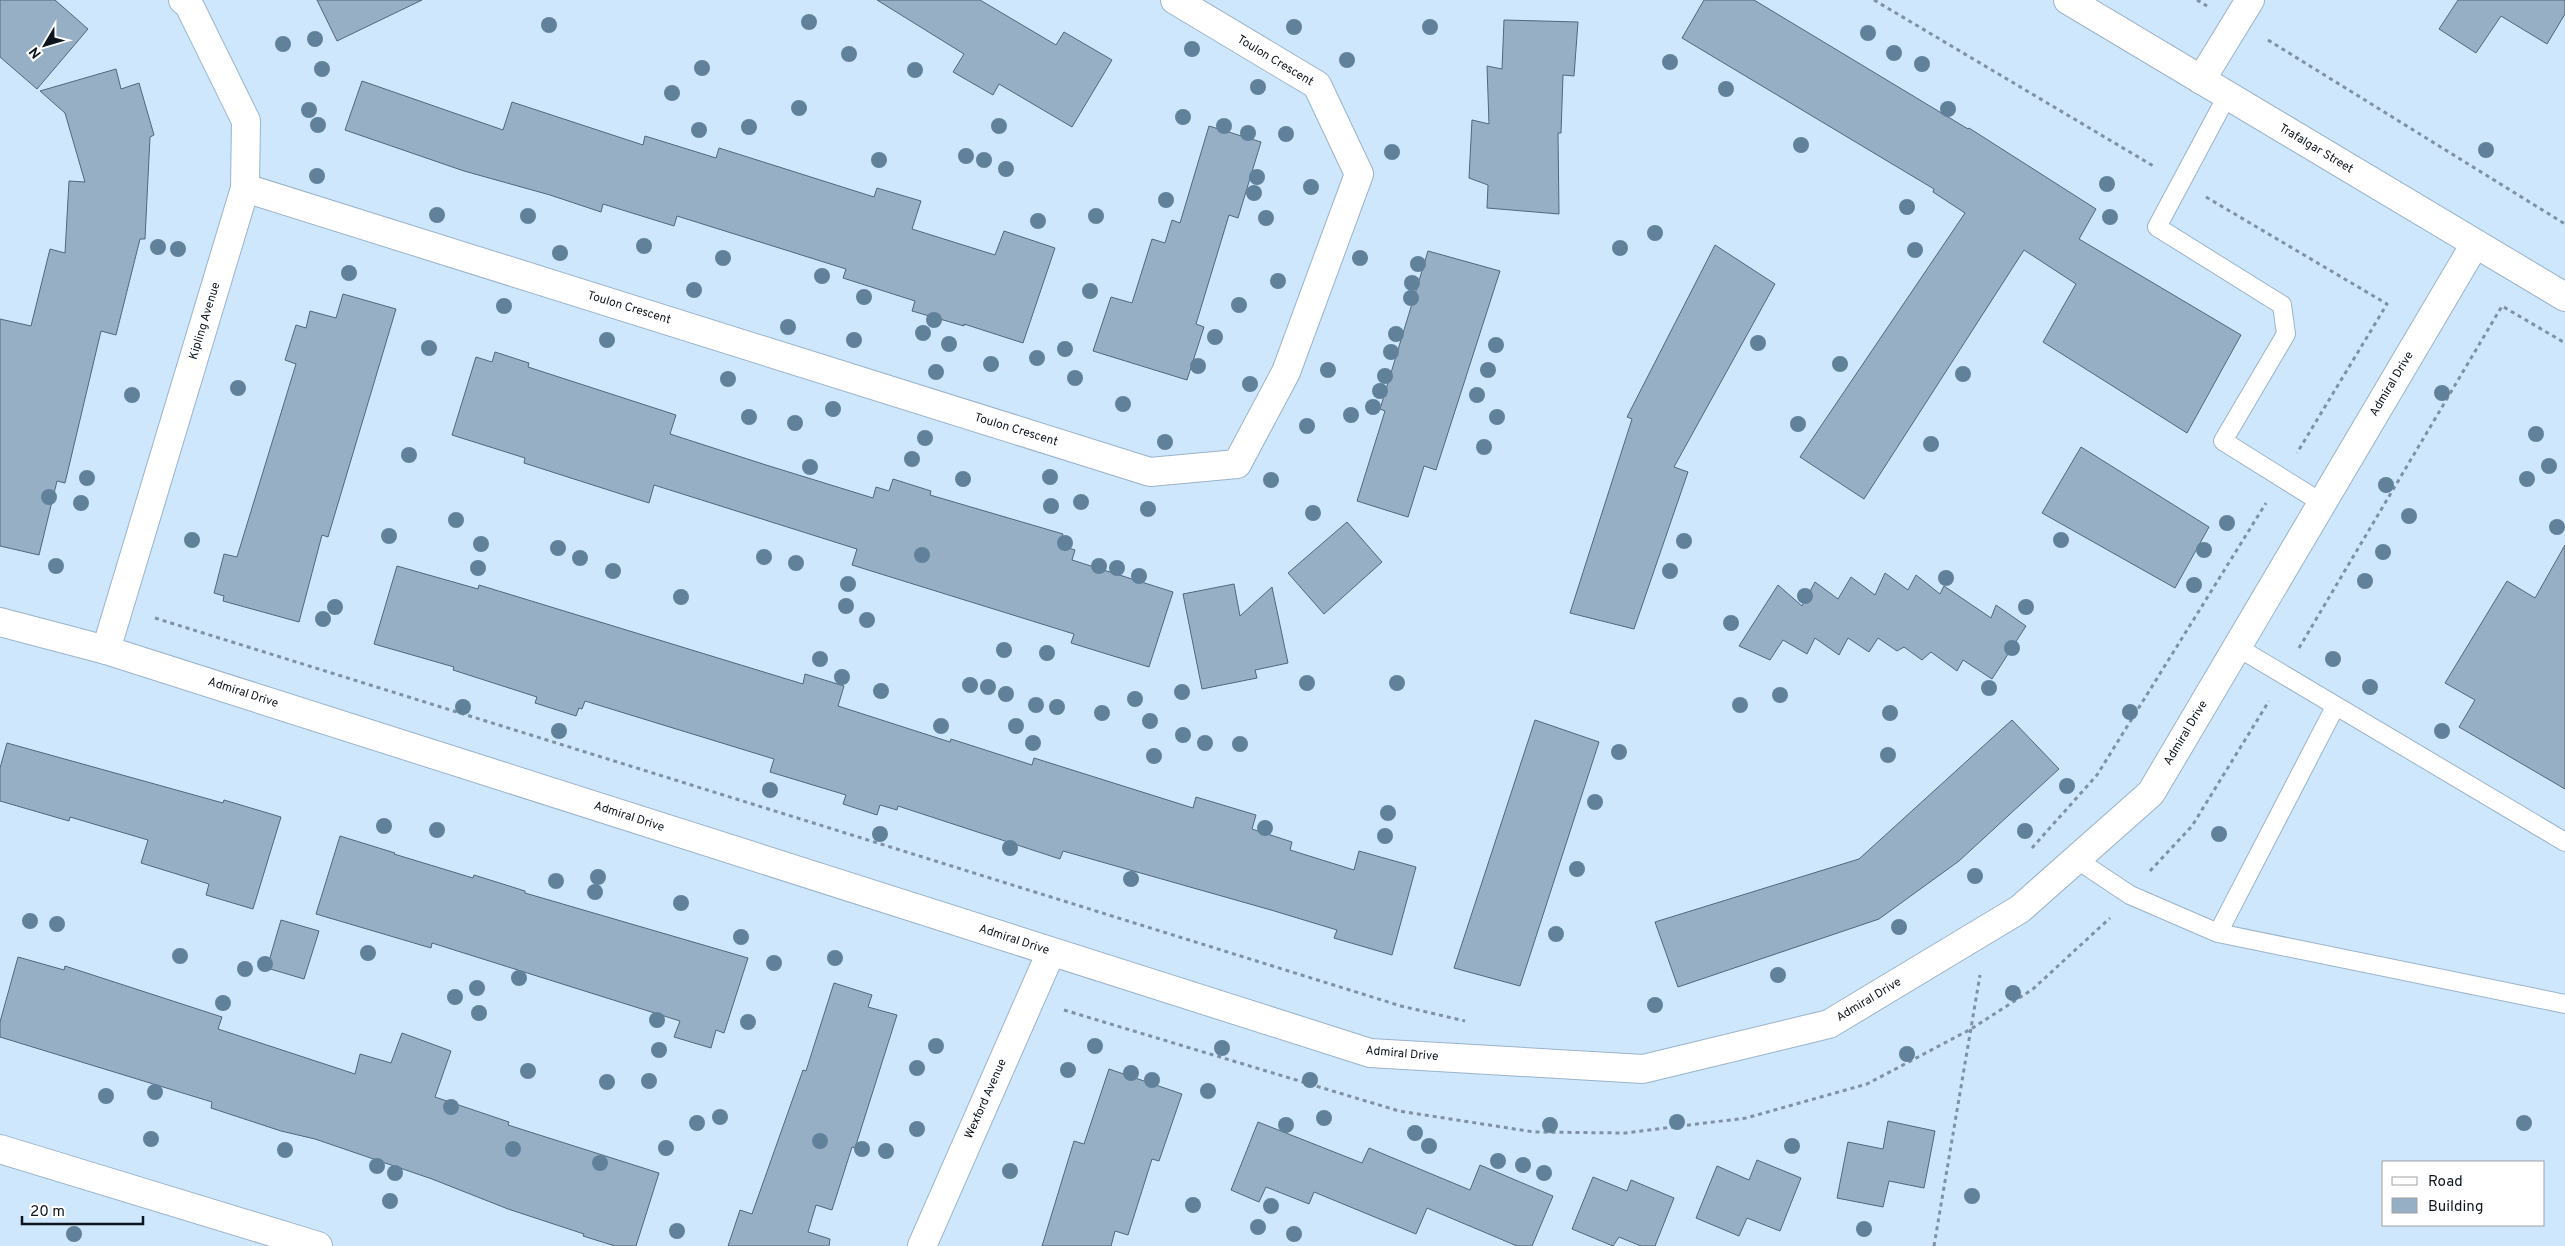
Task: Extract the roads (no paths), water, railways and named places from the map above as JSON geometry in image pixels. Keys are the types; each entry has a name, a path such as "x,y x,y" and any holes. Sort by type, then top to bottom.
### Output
{"street":[{"name":"Kipling Avenue","path":"106,650 245,188 246,122 189,5 182,0"},
{"name":"Toulon Crescent","path":"245,188 1150,472 1237,464 1286,372 1359,174 1317,85 1175,0"},
{"name":"Trafalgar Street","path":"2068,0 2565,297"},
{"path":"2201,80 2250,0"},
{"name":"Admiral Drive","path":"0,622 106,650 1370,1053 1643,1068 1829,1024 2020,909 2151,793 2475,244"},
{"name":"Wexford Avenue","path":"922,1246 1051,952"},
{"path":"0,1149 318,1246"}],"lane":[{"path":"2227,96 2157,227 2282,305 2286,334 2223,442 2322,503"},
{"path":"2237,647 2565,842"},
{"path":"2218,933 2335,707"},
{"path":"2076,859 2130,895 2218,933 2565,1004"}]}
